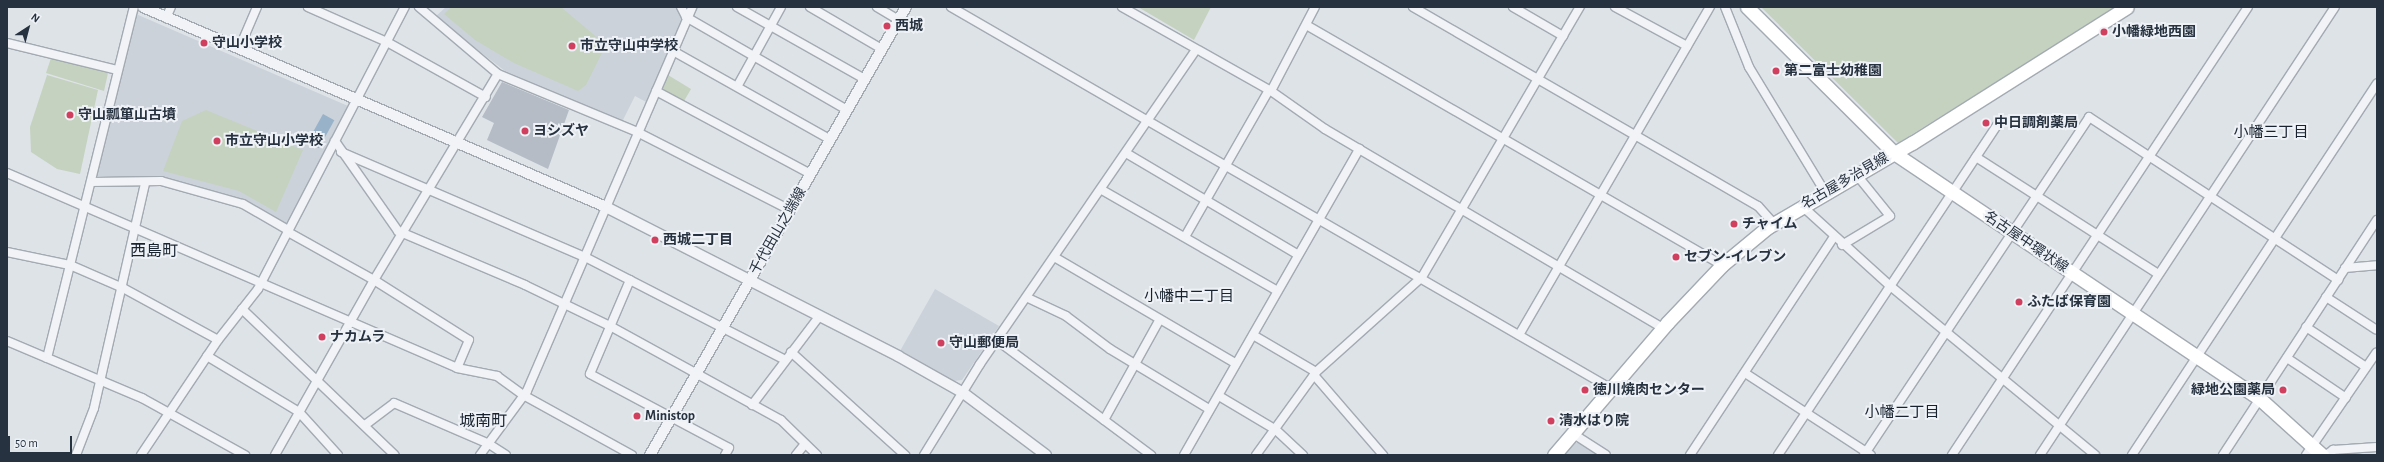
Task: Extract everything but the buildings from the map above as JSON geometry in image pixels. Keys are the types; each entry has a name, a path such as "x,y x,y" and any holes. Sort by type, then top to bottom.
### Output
{"main road":[{"name":"名古屋中環状線","path":"1747,7 1894,153 2260,399 2314,452"},
{"name":"名古屋多治見線","path":"1554,455 1663,328 1722,265 1774,224 1825,192 1894,153 2127,7"}],"street":[{"path":"47,358 117,70 134,7"},
{"path":"143,7 606,207 750,281 818,318 898,356 962,392 1046,455"},
{"path":"166,18 171,7"},
{"path":"239,49 257,7"},
{"path":"308,7 387,42 486,97"},
{"path":"142,455 206,356 262,283 405,7"},
{"path":"419,7 498,74 637,132 790,210"},
{"path":"681,7 686,17 847,110"},
{"path":"480,455 525,396 673,51 686,17 692,7"},
{"path":"737,7 865,79"},
{"path":"738,85 781,7"},
{"path":"810,7 882,49"},
{"path":"877,7 899,20"},
{"name":"千代田山之端線","path":"650,455 906,7"},
{"path":"951,7 1319,217 1610,388"},
{"path":"1122,7 1195,50 1270,91 1359,149 1464,209 1663,328"},
{"path":"1186,235 1225,164 1308,26 1315,7"},
{"path":"1413,7 1426,10 1758,206 1774,224"},
{"path":"1513,7 1563,36"},
{"path":"1256,455 1276,430 1315,373 1422,277 1464,209 1580,7"},
{"path":"1615,7 1688,46"},
{"path":"1519,335 1710,7"},
{"path":"1725,7 1749,67 1825,192"},
{"path":"1952,455 2248,7"},
{"path":"2040,455 2335,7"},
{"path":"1308,26 1722,265"},
{"path":"7,43 117,70"},
{"path":"924,455 962,392 1056,258 1195,50"},
{"path":"673,51 738,85 830,140"},
{"path":"275,455 316,380 427,188 486,97 498,74"},
{"path":"2132,455 2195,356 2377,84"},
{"path":"656,91 811,174"},
{"path":"1745,373 1806,412 1867,454 1948,334 2089,117 2148,159 2209,199 2338,280"},
{"path":"1778,455 1999,122"},
{"path":"335,141 341,152 402,233 565,304 610,326 696,375 781,420 817,455"},
{"path":"1184,455 1209,409 1219,396 1235,363 1253,335 1276,290 1359,149"},
{"path":"341,152 585,257 785,360"},
{"path":"1126,153 1297,254"},
{"path":"1976,156 2158,274"},
{"path":"7,173 457,368 497,376 525,396 632,455"},
{"path":"1842,245 1890,216 1856,174"},
{"path":"91,182 145,183 161,181 244,204 374,280 470,340 457,368"},
{"path":"76,455 94,408 137,229 145,183"},
{"path":"1102,190 1186,235 1276,290"},
{"path":"1802,206 1834,238 1889,286 2095,455"},
{"path":"2223,455 2377,220"},
{"path":"1690,455 1834,238"},
{"path":"7,252 70,265 123,288 218,340"},
{"path":"1056,258 1235,363"},
{"path":"2345,268 2377,265"},
{"path":"630,280 590,374 729,448 725,455"},
{"path":"2326,297 2375,329"},
{"path":"1028,298 1066,316 1137,365 1209,409"},
{"path":"242,309 395,455"},
{"path":"752,405 818,318"},
{"path":"1104,420 1137,365 1160,319"},
{"path":"2306,328 2366,367"},
{"path":"1253,335 1315,373 1383,455"},
{"path":"7,341 170,412 245,455"},
{"path":"998,341 1151,455"},
{"path":"791,352 905,455"},
{"path":"2314,452 2346,398 2376,353"},
{"path":"206,356 299,412 338,455"},
{"path":"2287,358 2346,398"},
{"path":"1219,396 1276,430 1303,455"},
{"path":"365,425 394,403 488,444 506,455"},
{"path":"1572,433 1606,455"},
{"path":"796,455 805,444"},
{"path":"2326,455 2333,450 2377,447"}],"shaded area":[{"name":"市立守山中学校","path":"446,7 675,7 680,10 683,20 648,103 635,96 622,122 505,71 435,17"},
{"name":"市立守山小学校","path":"136,14 348,106 286,225 244,201 162,178 95,176"},
{"path":"935,289 999,326 962,380 954,381 900,351"},
{"path":"1574,443 1582,443 1599,455 1564,455"}],"green space":[{"path":"451,7 561,7 606,45 586,85 578,91 514,63 475,40 444,14"},
{"path":"1138,7 1211,7 1194,40"},
{"path":"1761,7 2117,7 1898,143"},
{"path":"51,58 108,73 104,91 46,73"},
{"path":"47,75 98,90 80,174 57,169 31,152 30,127"},
{"path":"668,75 691,89 684,101 662,90"},
{"path":"206,110 303,150 276,212 239,191 163,171 182,121"}],"water":[{"path":"323,114 334,120 319,148 307,142"}],"place":[{"name":"西城","path":"887,26"},
{"name":"小幡緑地西園","path":"2104,32"},
{"name":"守山小学校","path":"204,43"},
{"name":"市立守山中学校","path":"572,46"},
{"name":"第二富士幼稚園","path":"1776,71"},
{"name":"守山瓢箪山古墳","path":"70,115"},
{"name":"中日調剤薬局","path":"1986,123"},
{"name":"ヨシズヤ","path":"525,131"},
{"name":"市立守山小学校","path":"217,141"},
{"name":"チャイム","path":"1734,224"},
{"name":"西城二丁目","path":"655,240"},
{"name":"セブン-イレブン","path":"1676,257"},
{"name":"ふたば保育園","path":"2019,302"},
{"name":"ナカムラ","path":"322,337"},
{"name":"守山郵便局","path":"941,343"},
{"name":"徳川焼肉センター","path":"1585,390"},
{"name":"緑地公園薬局","path":"2283,390"},
{"name":"Ministop","path":"637,416"},
{"name":"清水はり院","path":"1551,421"}],"district":[{"name":"小幡三丁目","path":"2271,133"},
{"name":"西島町","path":"154,251"},
{"name":"小幡中二丁目","path":"1189,297"},
{"name":"小幡二丁目","path":"1902,413"},
{"name":"城南町","path":"483,421"}]}
